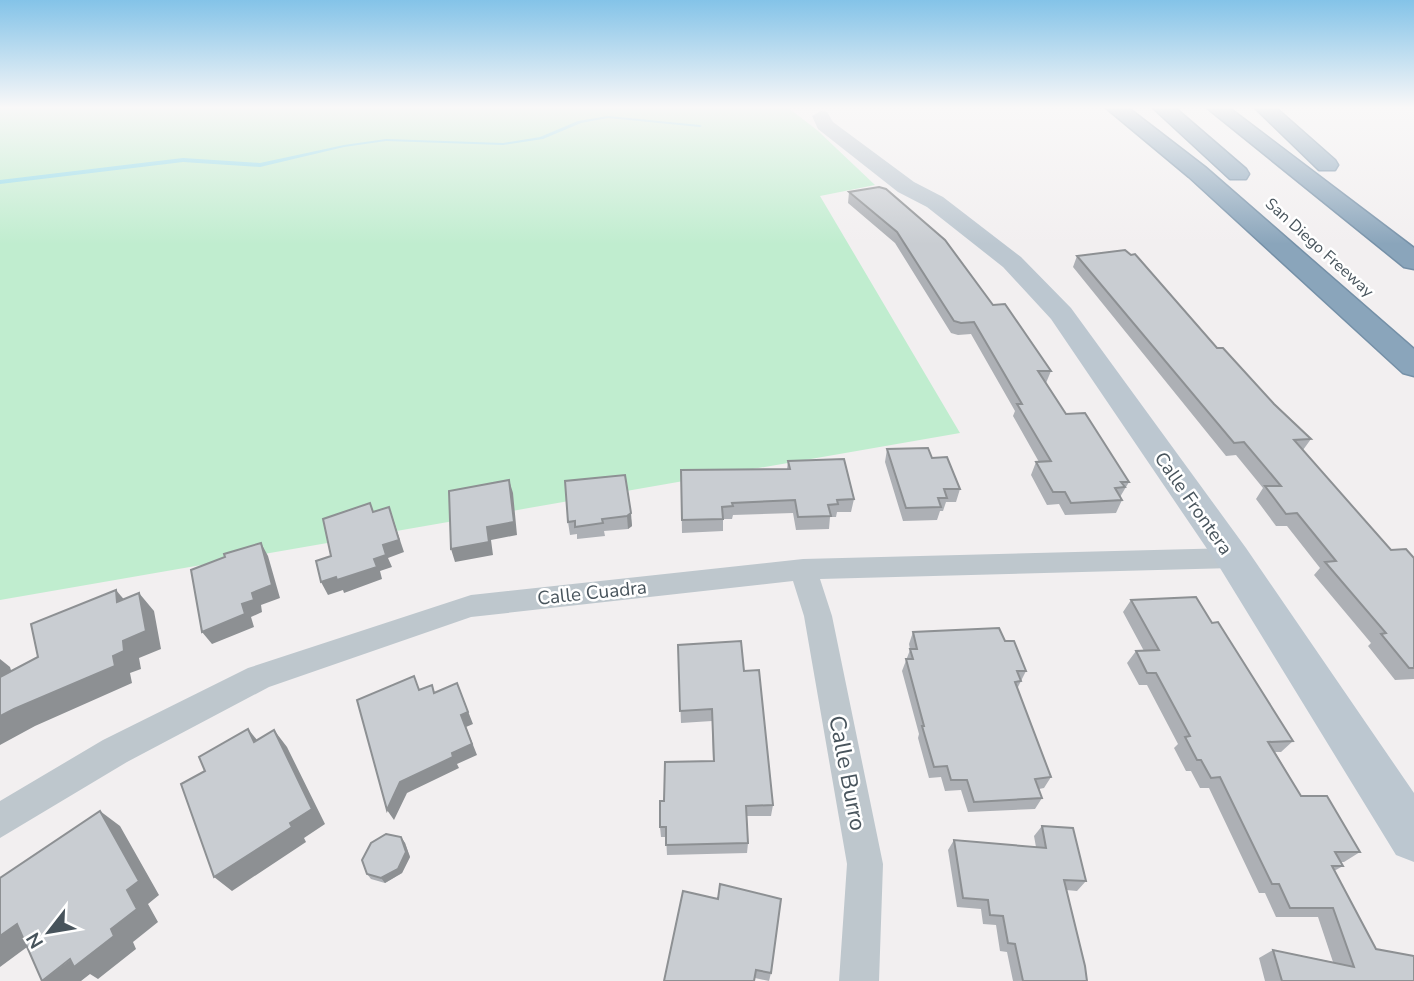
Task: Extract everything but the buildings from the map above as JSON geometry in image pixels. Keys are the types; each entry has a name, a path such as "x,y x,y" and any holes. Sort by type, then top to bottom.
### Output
{"highway":[{"path":"1173,153 1414,366"},
{"name":"San Diego Freeway","path":"1214,153 1252,187"},
{"path":"1275,153 1413,261"},
{"path":"1314,153 1356,192 1413,261"},
{"name":"San Diego Freeway","path":"1292,223 1414,332"}],"street":[{"name":"Calle Frontera","path":"878,153 931,192 935,202 1012,262 1061,314 1233,558 1414,837"},
{"name":"Calle Cuadra","path":"0,821 115,751 259,677 471,606 803,569 1233,558"},
{"name":"Calle Burro","path":"803,569 818,616 865,864 859,981"}],"green space":[{"path":"0,153 841,153 875,185 820,196 960,433 0,600"}],"waterway":[{"path":"0,182 183,160 260,165 314,153"}]}
